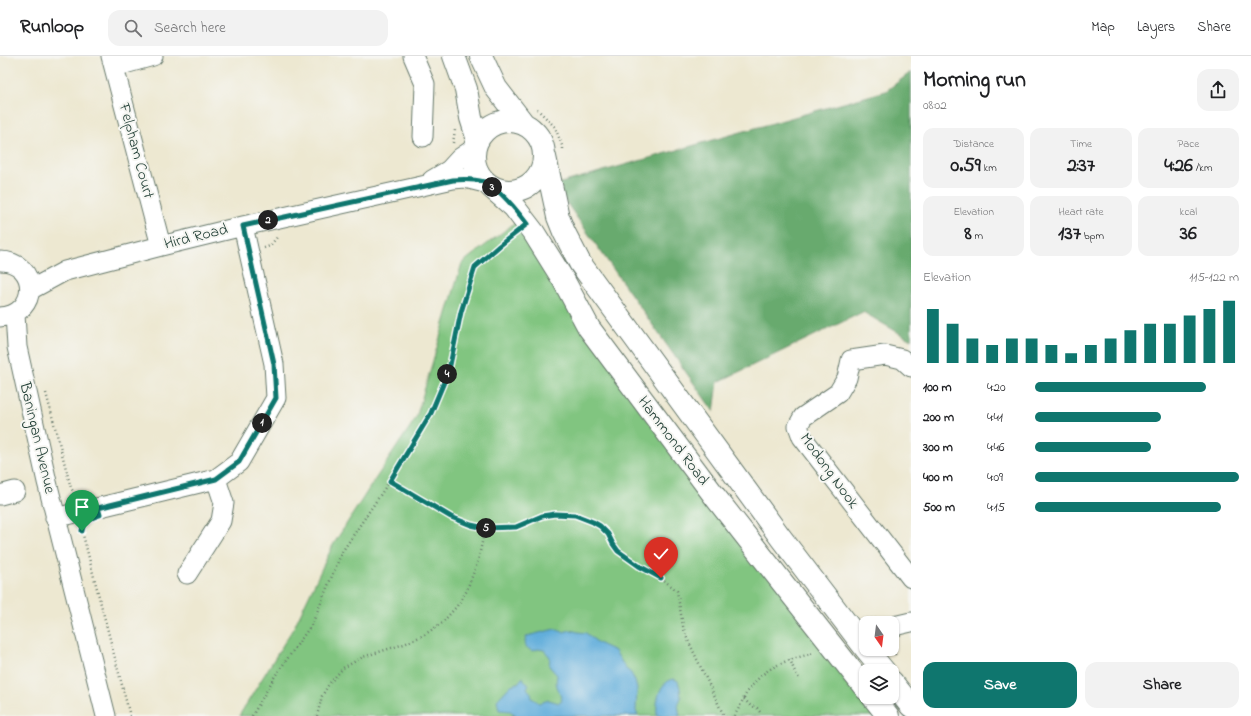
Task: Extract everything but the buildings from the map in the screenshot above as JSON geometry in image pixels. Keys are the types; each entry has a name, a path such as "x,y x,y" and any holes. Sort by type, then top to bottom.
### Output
{"main road":[{"path":"454,56 466,89 476,144 474,158 475,167 479,176 488,185 502,191 515,191 526,187 536,180 542,169 554,156 544,147 539,137 532,129 527,114 496,88 481,56"},
{"path":"476,144 484,131 492,125 513,121 527,114"},
{"name":"Hammond Road","path":"554,156 558,217 580,263 781,538 859,638"},
{"name":"Hammond Road","path":"488,185 514,207 527,224 564,281 589,328 716,498 859,679"},
{"name":"Hammond Road","path":"878,656 888,664"},
{"path":"899,691 911,706"},
{"path":"879,704 888,716"}],"street":[{"path":"113,61 153,56"},
{"path":"413,56 425,84 423,137"},
{"name":"Felpham Court","path":"113,61 161,246"},
{"name":"Hird Road","path":"422,186 449,170 476,144"},
{"name":"Hird Road","path":"30,290 65,271 243,226 453,180 465,178 488,185"},
{"path":"55,518 216,479 239,462 276,398 274,364 243,226"},
{"path":"2,258 24,271 29,281 30,290 28,300 22,308 5,317"},
{"name":"Hird Road","path":"24,271 65,271"},
{"name":"Baningan Avenue","path":"5,317 17,347 55,518 106,716"},
{"name":"Modong Nook","path":"911,367 902,359 885,355 851,360 848,378 838,393 802,417 798,426 802,437 911,578"},
{"path":"187,574 221,521 224,503 216,479"},
{"path":"899,625 911,622"}],"path":[{"path":"527,114 544,115 555,127 563,148 554,156"},
{"path":"252,716 275,676 312,624 342,552 390,481 431,413 449,370 461,312 475,267 527,224"},
{"path":"249,251 270,246 281,234"},
{"path":"45,389 71,488 78,498"},
{"path":"390,481 451,517 471,525 485,528 516,527 542,516 566,514 585,518 600,526 608,534 618,551 639,566 666,582 677,591 686,636 724,716"},
{"path":"83,525 82,531 130,716"},
{"path":"317,716 322,696 329,684 343,668 363,657 411,641 424,635 442,623 457,606 466,592 478,561 485,528"},
{"path":"734,716 752,686 760,677 776,665 790,659 819,651 831,644"},
{"path":"790,659 800,680"},
{"path":"744,699 750,705 757,708 760,712"}],"green space":[{"path":"911,72 911,340 863,312 718,382 714,412 554,185 886,91"},
{"path":"520,219 859,692 859,704 867,704 876,716 239,716 294,627 333,545 416,418 462,263"}],"water":[{"path":"555,629 563,632 571,630 586,633 598,643 615,651 635,681 637,689 636,711 638,716 512,716 516,715 510,711 499,710 497,700 511,685 518,683 523,677 525,682 529,684 527,688 531,693 532,698 539,703 549,700 559,703 562,701 556,683 557,675 549,666 550,657 544,650 538,649 532,651 526,647 525,641 527,636"},
{"path":"674,679 678,681 680,688 681,698 678,705 680,716 657,716 657,705 661,688 664,684"}],"route":[{"path":"82,531 83,525 87,520 100,515 98,508 216,479 239,462 276,398 274,364 243,226 465,178 485,183 491,187 514,207 527,224 475,267 461,312 449,370 431,413 390,481 451,517 464,523 485,528 516,527 542,516 555,514 575,515 585,518 600,526 608,534 618,551 639,566 661,578"}]}
